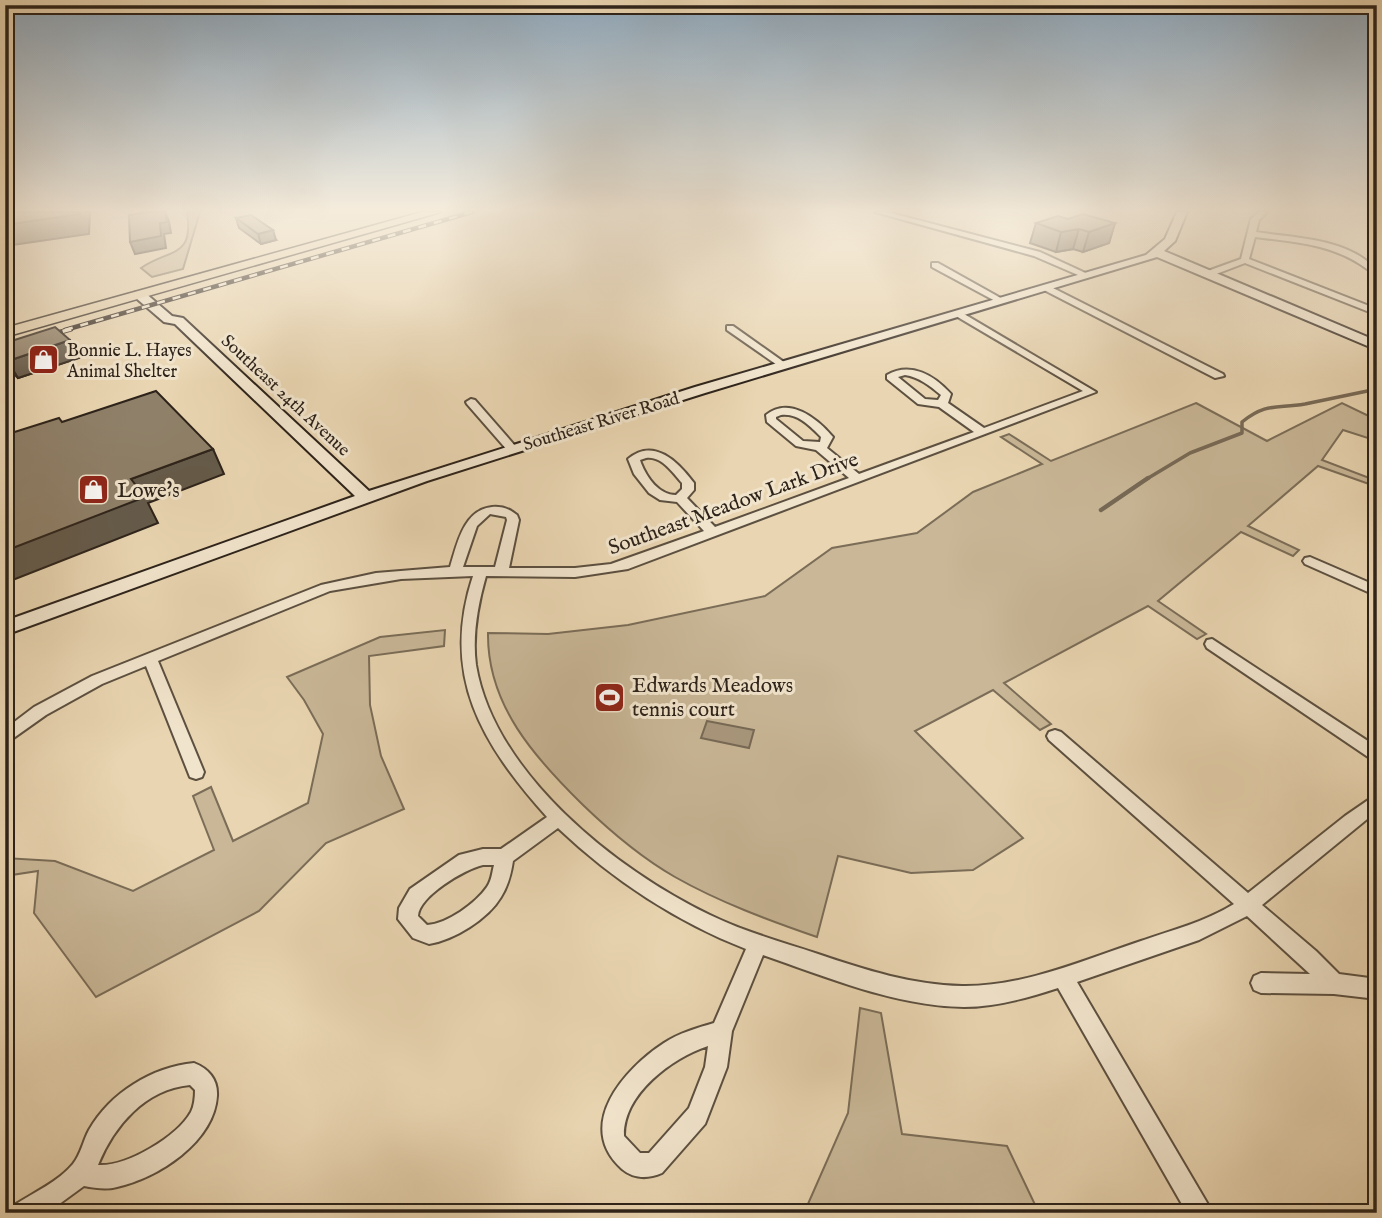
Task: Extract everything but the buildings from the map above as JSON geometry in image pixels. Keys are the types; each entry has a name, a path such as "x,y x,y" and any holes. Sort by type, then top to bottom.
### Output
{"main road":[{"path":"5,333 234,269"},
{"name":"Southeast River Road","path":"5,628 366,497 512,449 783,365 1109,269"},
{"path":"1196,269 1377,346"},
{"name":"Southeast 24th Avenue","path":"156,291 180,315 179,321"},
{"name":"Southeast 24th Avenue","path":"140,295 168,319 179,321 366,497"}],"street":[{"path":"942,269 1002,301"},
{"path":"1071,269 1087,276"},
{"path":"1208,274 1222,269"},
{"path":"1267,269 1377,312"},
{"path":"1048,288 1219,376"},
{"name":"Southeast Meadow Lark Drive","path":"5,738 40,711 67,695 298,598 351,580 400,572 607,570 1091,392 959,314"},
{"path":"730,328 783,365"},
{"path":"942,404 946,394 915,373 903,371 891,377 922,402 942,404 982,432"},
{"path":"471,402 512,449"},
{"path":"819,447 825,444 827,437 799,412 784,410 771,415 771,420 800,444 819,447 858,479"},
{"path":"680,498 688,490 688,483 663,456 650,452 634,459 634,465 658,494 668,498 680,498 713,533"},
{"path":"455,573 471,524 481,513 497,510 512,515 513,520 501,572"},
{"path":"1311,561 1377,591"},
{"path":"481,572 469,612 469,668 486,720 520,774 560,817 607,860 647,889 690,915 758,943 838,971 921,992 953,997 988,995 1063,977 1205,929 1234,915 1377,801"},
{"path":"1212,644 1377,756"},
{"path":"150,659 196,772"},
{"path":"1055,736 1309,958 1334,984"},
{"path":"504,858 501,879 492,895 446,931 430,936 421,933 408,919 409,908 417,895 465,861 483,857 504,858 560,817"},
{"path":"721,1031 667,1053 626,1094 614,1114 613,1137 620,1152 636,1165 654,1165 697,1116 716,1067 721,1031 758,943"},
{"path":"1063,977 1201,1213"},
{"path":"1261,983 1334,984 1377,989"},
{"path":"25,1213 81,1174 99,1135 120,1110 131,1102 163,1080 180,1073 194,1074 206,1086 206,1103 198,1122 142,1166 110,1177 81,1174"}],"shaded area":[{"path":"142,269 183,269 183,269 152,277"},
{"path":"1196,403 1267,441 1342,403 1377,420 1377,441 1343,430 1322,460 1372,479 1369,484 1318,466 1248,526 1299,550 1293,556 1241,532 1158,601 1206,634 1197,639 1148,606 1004,683 1051,724 1040,730 993,690 915,731 1023,838 973,870 911,873 838,856 817,937 709,895 638,853 565,787 532,749 505,707 490,659 488,633 548,634 628,625 765,596 832,548 917,533 973,492 1042,464 1001,437 1009,434 1051,461"},
{"path":"445,630 444,646 369,656 370,705 381,756 404,809 326,843 259,911 96,997 34,913 38,871 5,876 5,858 55,861 133,891 214,850 193,796 211,787 233,841 308,803 323,734 287,677 380,637"},
{"path":"707,721 754,730 749,748 701,738"},
{"path":"860,1008 881,1013 902,1134 1007,1146 1039,1213 804,1213 848,1113"}],"waterway":[{"path":"1146,480 1190,453 1242,433 1242,422 1258,411 1377,389"},
{"path":"1101,510 1146,480"}],"railway":[{"path":"65,330 276,269"},
{"path":"5,348 71,329"}],"place":[{"name":"Bonnie L. Hayes Animal Shelter","path":"44,360"},
{"name":"Lowe's","path":"94,490"},
{"name":"Edwards Meadows tennis court","path":"609,697"}]}
